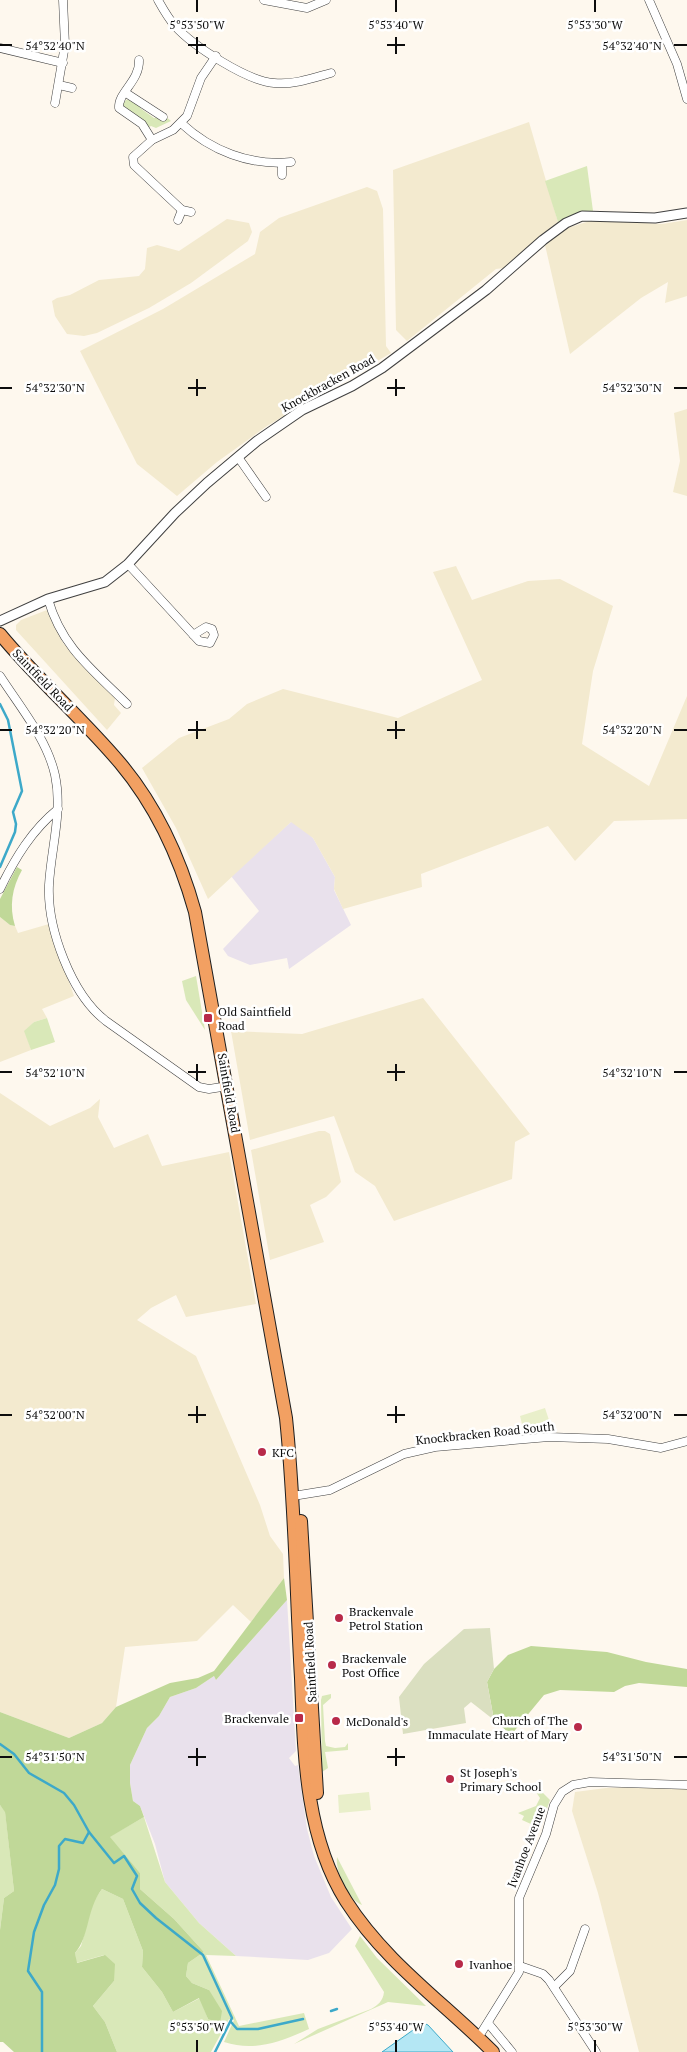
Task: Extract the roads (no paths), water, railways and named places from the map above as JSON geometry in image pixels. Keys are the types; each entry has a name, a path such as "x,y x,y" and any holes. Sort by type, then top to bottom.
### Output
{"highway":[{"name":"Saintfield Road","path":"0,634 121,764 151,808 182,870 195,912 228,1086 286,1418 293,1496 301,1680 310,1803 313,1820 335,1880 364,1928 398,1966 493,2052"},
{"name":"Saintfield Road","path":"293,1496 300,1507 306,1586 320,1820 318,1830"},
{"path":"301,1680 304,1660 301,1591 306,1586"}],"street":[{"path":"55,103 65,45 63,0"},
{"path":"158,0 168,17 183,34 252,78 275,83 301,81 331,73"},
{"path":"264,0 286,2 307,8 326,0"},
{"path":"649,0 677,64 687,99"},
{"path":"0,48 63,64"},
{"path":"191,212 182,210 134,164 133,157 154,139 181,123 191,109 201,78 216,56"},
{"path":"139,60 138,74 119,104 119,108 142,124 154,139"},
{"path":"59,85 72,88"},
{"path":"126,93 163,117"},
{"path":"181,123 207,144 246,159 282,163 291,162"},
{"path":"282,163 282,175"},
{"path":"178,220 182,210"},
{"name":"Knockbracken Road","path":"0,621 48,599 94,587 105,582 128,564 175,513 238,456 294,415 352,386 395,358 486,290 543,240 566,223 582,216 655,218 687,213"},
{"path":"238,456 266,497"},
{"path":"128,564 193,635"},
{"path":"48,599 56,624 68,643 127,704"},
{"path":"0,676 31,723 50,759 58,791 58,809 49,897 61,948 80,994 94,1012 199,1087 209,1089 228,1086"},
{"path":"1,885 31,835 41,823 58,809"},
{"name":"Knockbracken Road South","path":"293,1496 330,1490 404,1454 435,1447 549,1437 608,1439 661,1448 687,1441"},
{"name":"Ivanhoe Avenue","path":"478,2038 517,1977 520,1966 519,1898 546,1834 558,1797 566,1788 585,1782 687,1785"},
{"path":"554,1987 570,1971 585,1929"},
{"path":"520,1966 543,1974 554,1987 596,2052"},
{"path":"488,2023 512,2052"}],"water":[{"path":"423,2023 428,2025 453,2052 382,2052"}],"waterway":[{"path":"0,704 8,720 22,791 13,812 16,824 15,832 0,867"},
{"path":"0,1744 14,1754 29,1773 64,1793 74,1805 89,1832 114,1863 124,1856 137,1876 132,1889 140,1903 203,1955 232,2018 215,2052"},
{"path":"42,2052 42,1992 28,1971 34,1932 44,1905 55,1885 59,1869 59,1846 65,1839 83,1843 89,1832"},
{"path":"331,2011 337,2009"},
{"path":"231,2022 237,2029 258,2029 303,2019"}],"place":[{"name":"Old Saintfield Road","path":"208,1018"},
{"name":"KFC","path":"262,1452"},
{"name":"Brackenvale Petrol Station","path":"339,1618"},
{"name":"Brackenvale Post Office","path":"332,1665"},
{"name":"Brackenvale","path":"299,1718"},
{"name":"McDonald's","path":"336,1721"},
{"name":"Church of The Immaculate Heart of Mary","path":"578,1727"},
{"name":"St Joseph's Primary School","path":"450,1779"},
{"name":"Ivanhoe","path":"459,1964"}]}
